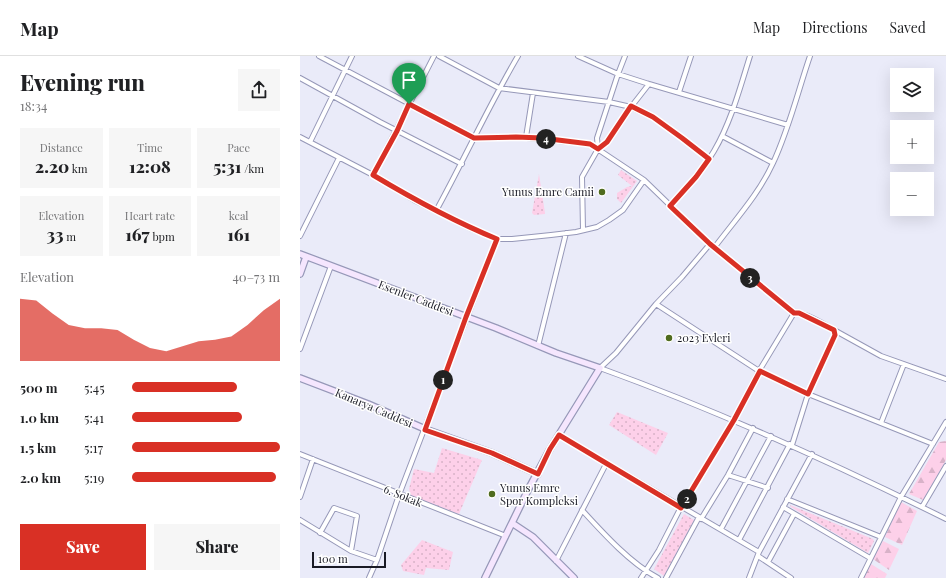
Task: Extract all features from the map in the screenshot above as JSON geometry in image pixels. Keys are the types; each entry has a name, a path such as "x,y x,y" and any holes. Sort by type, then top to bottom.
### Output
{"street":[{"path":"319,56 474,138 526,137 590,144 644,180 714,248 794,313 799,313 834,330 881,356 946,379"},
{"path":"310,142 352,56"},
{"path":"373,175 397,131 434,56"},
{"path":"439,56 499,88 631,106 653,117 709,159"},
{"path":"436,211 462,164 499,88 518,56"},
{"path":"578,56 618,74 788,125"},
{"path":"598,149 598,138 625,56"},
{"path":"680,92 691,56"},
{"path":"670,206 696,177 709,159 722,136 750,56"},
{"path":"714,248 760,186 773,163 788,125 810,56"},
{"path":"300,78 397,131 462,164"},
{"path":"583,230 582,177 598,149 607,142 631,106 649,84"},
{"path":"526,137 533,92"},
{"path":"722,136 773,163"},
{"path":"300,137 373,175 414,200 472,229 497,239 512,239 566,233 597,227 623,210 644,180"},
{"path":"300,236 339,158"},
{"path":"538,346 566,233"},
{"path":"369,578 377,560 466,317 497,239"},
{"path":"485,578 550,449 600,368 616,353 656,304 682,277 710,244"},
{"name":"Esenler Caddesi","path":"300,254 538,346 600,368"},
{"path":"300,274 306,257"},
{"path":"300,348 331,266"},
{"path":"656,304 760,371 808,394 933,444"},
{"path":"641,578 662,545 681,508 734,420 760,371 794,313"},
{"path":"739,540 791,445 808,394 835,335 834,330"},
{"path":"881,423 904,364"},
{"path":"600,368 652,387 753,428 812,454 946,519"},
{"name":"Kanarya Caddesi","path":"300,378 368,404 425,430 492,453 538,474"},
{"path":"861,578 901,497 946,422"},
{"path":"666,578 700,518 728,475 753,428"},
{"path":"940,434 946,436"},
{"path":"559,435 681,508 739,540 791,578"},
{"path":"721,529 771,436"},
{"name":"6. Sokak","path":"300,454 506,536"},
{"path":"749,578 758,554 812,454"},
{"path":"300,497 313,459"},
{"path":"556,561 606,464"},
{"path":"922,507 946,466"},
{"path":"728,475 768,488"},
{"path":"787,499 881,537"},
{"path":"783,507 870,558"},
{"path":"320,533 334,508 357,516 351,551"},
{"path":"582,510 603,533 645,571 658,578"},
{"path":"768,562 794,514"},
{"path":"300,520 351,551 377,560"},
{"path":"512,523 532,537 574,578"}],"green space":[{"path":"621,170 637,181 621,203 617,199 617,193 627,187 632,186 618,175"},
{"path":"539,174 545,214 534,215 532,213"},
{"path":"617,412 668,433 656,455 609,425"},
{"path":"946,441 946,460 923,500 909,494 939,442"},
{"path":"442,448 482,460 459,514 411,496 409,489 414,469 434,473"},
{"path":"901,502 917,511 902,545 885,537"},
{"path":"790,505 873,539 874,541 868,553 791,507"},
{"path":"684,514 694,520 664,576 654,569"},
{"path":"422,540 453,552 449,570 426,568 424,575 403,571 401,565"},
{"path":"883,541 899,549 889,570 873,559"},
{"path":"871,564 887,574 885,578 864,578"}],"place":[{"name":"Yunus Emre Camii","path":"602,192"},
{"name":"2023 Evleri","path":"669,338"},
{"name":"Yunus Emre Spor Kompleksi","path":"492,494"}],"route":[{"path":"409,104 474,138 542,138 590,144 598,149 607,142 631,106 653,117 682,138 709,159 696,177 670,206 710,244 794,313 799,313 834,330 835,335 808,394 760,371 734,420 681,508 559,435 550,449 538,474 492,453 425,430 466,317 497,239 472,229 414,200 373,175 397,131 409,104"}]}
